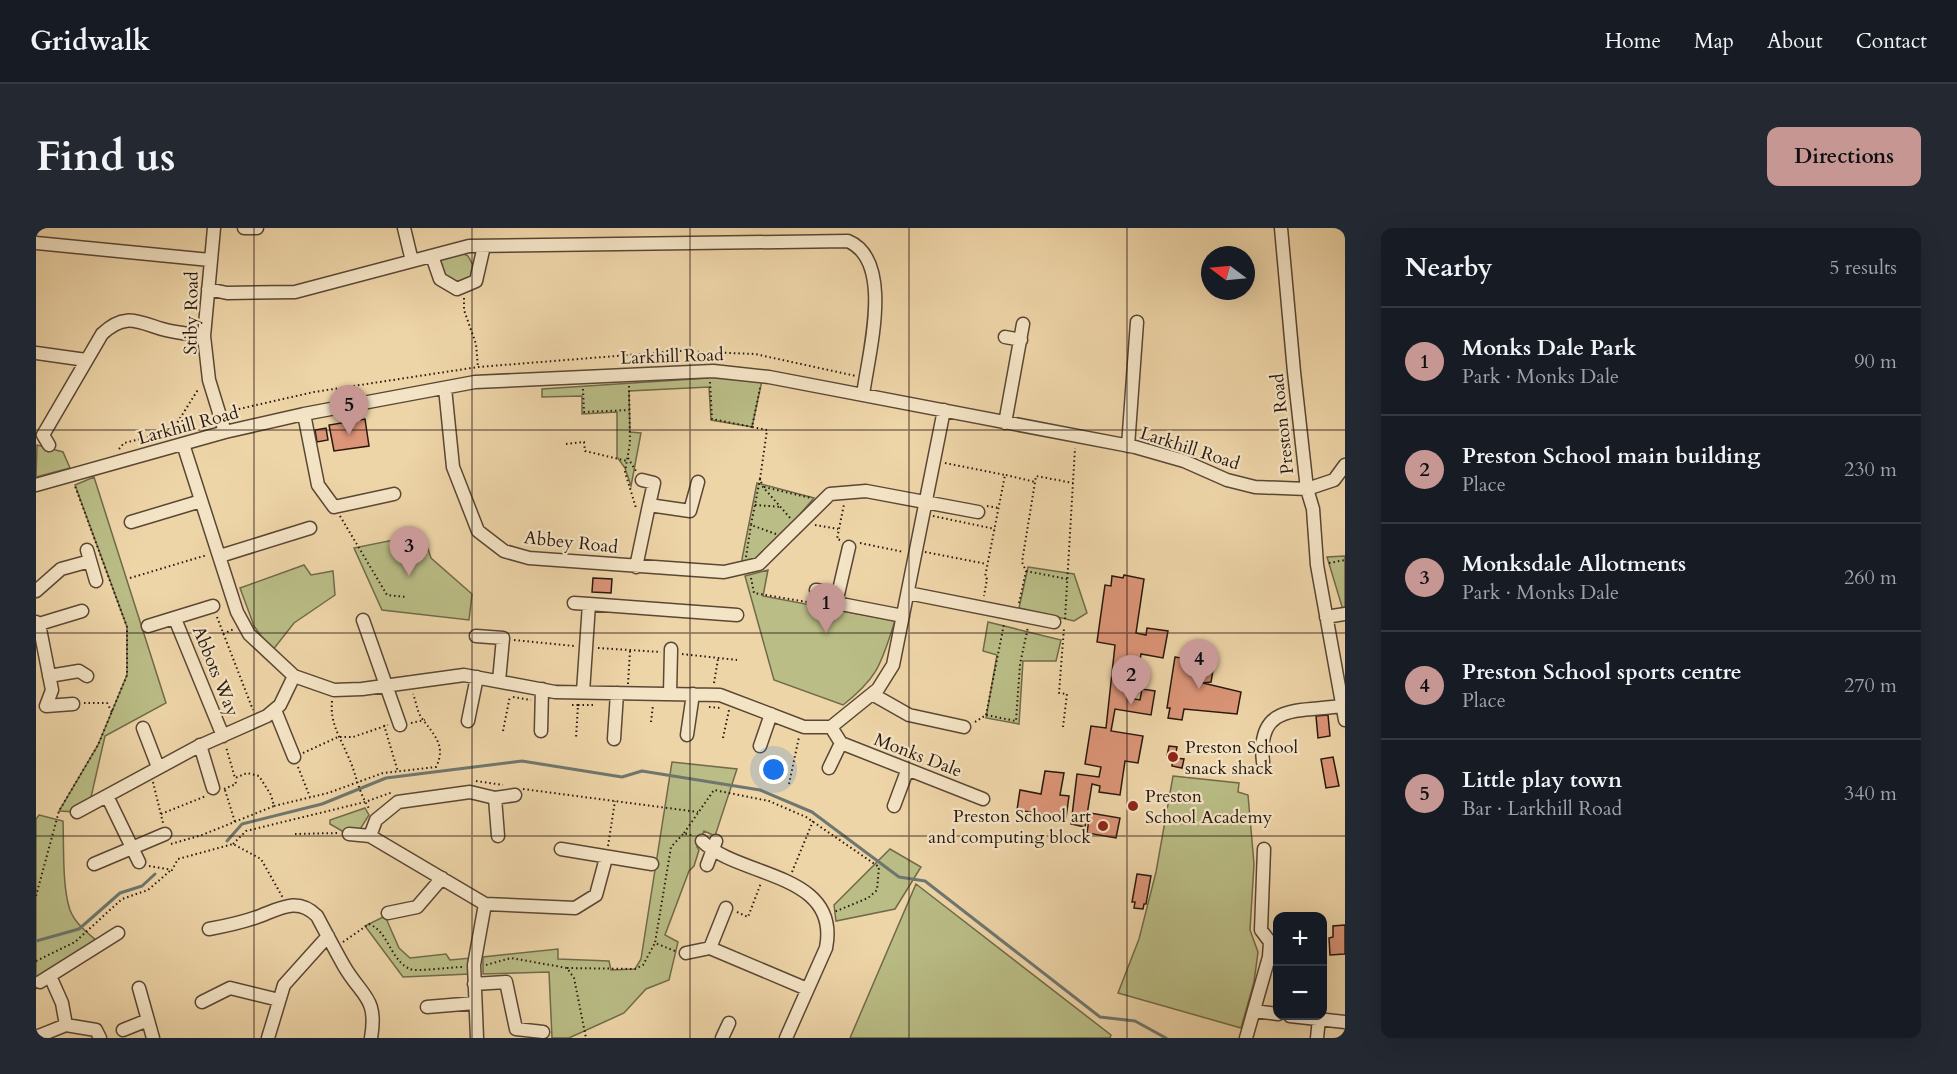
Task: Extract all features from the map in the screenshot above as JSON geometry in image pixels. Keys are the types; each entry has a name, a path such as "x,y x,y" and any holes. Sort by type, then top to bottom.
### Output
{"street":[{"name":"Stiby Road","path":"214,228 204,336 208,373 225,432"},
{"path":"244,228 257,228"},
{"path":"404,228 412,261"},
{"name":"Preston Road","path":"1281,228 1307,489 1313,509 1317,565 1345,720"},
{"path":"208,289 227,292 295,292 469,246 849,241 858,245 866,254 871,262 874,275 874,325 863,395"},
{"path":"36,243 210,260"},
{"path":"432,256 440,279 457,289 476,281 484,246"},
{"path":"49,445 43,435 102,334 118,322 134,320 162,329 204,336"},
{"path":"1128,446 1137,322"},
{"path":"1005,423 1023,324"},
{"path":"1005,337 1020,340"},
{"path":"36,353 86,360"},
{"name":"Larkhill Road","path":"36,485 225,432 304,414 478,382 710,371 763,376 1128,446 1184,461 1227,480 1256,487 1307,489"},
{"name":"Abbey Road","path":"445,388 453,467 478,531 504,551 529,558 724,572 759,564 797,524 830,494 866,490 926,508"},
{"path":"183,444 237,612 249,634 294,676 334,690 387,686 464,675 542,689 670,694 692,700 713,694 804,727 831,727 872,693 892,665 926,508 944,410"},
{"path":"304,414 318,485 334,507 394,494"},
{"path":"1307,489 1334,480 1345,465"},
{"name":"Abbey Road","path":"636,567 649,505 648,482"},
{"path":"649,505 690,511 698,482"},
{"path":"131,522 201,501"},
{"path":"926,508 978,512"},
{"path":"219,554 310,528"},
{"path":"837,599 849,544"},
{"path":"36,587 61,569 89,556 96,581"},
{"path":"816,590 837,599 903,616"},
{"path":"908,593 1054,622"},
{"path":"574,603 737,615"},
{"path":"583,692 589,604"},
{"name":"Abbots Way","path":"148,626 213,606"},
{"path":"41,708 52,690 37,623 82,611"},
{"path":"1326,617 1345,614"},
{"name":"Abbots Way","path":"175,619 223,736"},
{"path":"363,620 400,725"},
{"path":"476,636 503,638 499,681"},
{"path":"670,694 671,651"},
{"path":"49,676 79,671 87,676"},
{"path":"294,676 275,710 294,757"},
{"path":"468,721 477,677"},
{"path":"541,731 542,689"},
{"path":"614,739 622,693"},
{"path":"872,693 909,715 964,728"},
{"path":"687,735 692,700"},
{"path":"41,708 73,704"},
{"path":"1263,762 1261,743 1268,722 1278,716 1342,706"},
{"name":"Abbots Way","path":"77,812 108,798 154,769 275,710"},
{"path":"760,746 771,714"},
{"path":"829,768 841,743 831,727"},
{"path":"143,728 154,769"},
{"name":"Monks Dale","path":"841,743 982,799"},
{"path":"200,746 217,791"},
{"path":"894,806 907,771"},
{"path":"370,836 376,820 398,802 470,792 495,798 515,795"},
{"path":"108,798 140,862"},
{"path":"495,798 498,836"},
{"path":"94,864 165,834"},
{"path":"349,834 370,836 485,904 575,908 596,895 606,858"},
{"path":"702,841 806,891 825,915 829,933 826,948 786,1038"},
{"path":"707,865 714,846"},
{"path":"561,849 652,864"},
{"path":"1246,1038 1269,957 1270,942 1261,930 1264,849"},
{"path":"388,913 417,907 442,878"},
{"path":"209,929 261,916 287,905 295,904 310,909 317,916 345,969 369,998 374,1022 371,1038"},
{"path":"477,1038 474,965 485,904"},
{"path":"710,948 726,908"},
{"path":"66,1025 62,1003 45,979 118,933"},
{"path":"268,1038 284,985 328,936"},
{"path":"686,953 710,948 807,989"},
{"path":"474,984 506,982 516,1029 543,1032"},
{"path":"139,988 153,1038"},
{"path":"202,1002 230,988 279,1000"},
{"path":"428,1007 475,1003"},
{"path":"1254,1011 1273,1013"},
{"path":"123,1030 148,1020"},
{"path":"1317,1038 1319,1020"},
{"path":"1327,1020 1345,1022"},
{"path":"722,1038 729,1023"},
{"path":"36,1037 66,1025 96,1030 100,1038"}],"path":[{"path":"464,307 476,344 478,382"},
{"path":"710,371 712,419 767,430 746,567 754,593 835,607 837,599"},
{"path":"107,465 124,443 172,431 208,373"},
{"path":"628,375 626,472 639,515 645,522"},
{"path":"752,427 763,376"},
{"path":"583,377 584,412 629,411"},
{"path":"1063,727 1067,694 1059,693 1076,436"},
{"path":"566,444 584,442 585,451 627,460 648,482"},
{"path":"36,896 59,811 98,745 127,675 127,627 70,475"},
{"path":"1005,475 1035,482"},
{"path":"986,715 1012,614 1026,571 1023,562 1036,476 1073,483"},
{"path":"760,479 763,487 797,524 838,529"},
{"path":"763,487 823,501"},
{"path":"846,492 837,539 849,544 988,564"},
{"path":"755,505 782,507"},
{"path":"334,507 387,595 395,598 406,597"},
{"path":"926,508 996,529"},
{"path":"752,525 784,538"},
{"path":"130,578 219,554"},
{"path":"1317,565 1345,560"},
{"path":"1026,571 1067,579"},
{"path":"213,606 253,709"},
{"path":"964,728 986,715 1016,721 1020,664 1030,617"},
{"path":"503,638 585,647 671,651 737,660"},
{"path":"622,693 630,650"},
{"path":"713,694 718,658"},
{"path":"154,769 165,834 169,844 202,836 274,806 398,772 436,767 442,751 439,742 421,717 410,683"},
{"path":"334,690 331,717 338,737 348,754 362,798 376,820"},
{"path":"502,731 510,696"},
{"path":"692,700 729,710 723,738"},
{"path":"73,704 107,703 112,712"},
{"path":"566,704 578,705 576,738"},
{"path":"644,705 653,705 651,722"},
{"path":"310,797 294,757 338,737 353,737 384,725 400,725 425,720"},
{"path":"384,725 398,772"},
{"path":"789,734 800,737 789,784"},
{"path":"161,814 236,784 223,736"},
{"path":"235,778 247,773 259,776 271,795 274,806"},
{"path":"334,948 369,924 378,928 397,958 410,969 420,971 439,967 484,965 511,958 567,968 635,969 643,965 655,943 671,847 684,833 714,790 769,801 813,821 879,867 877,890 868,898 825,915"},
{"path":"217,791 235,822"},
{"path":"542,792 698,812"},
{"path":"606,858 615,801"},
{"path":"36,961 75,942 122,899 148,890 172,870 178,859 233,844 246,831 365,802"},
{"path":"788,883 813,821"},
{"path":"296,834 320,832 349,834"},
{"path":"684,833 702,841"},
{"path":"233,844 261,859 287,905"},
{"path":"154,868 172,870"},
{"path":"726,908 747,917 766,872"},
{"path":"655,943 681,954 686,953"},
{"path":"567,968 574,978 586,1038"}],"green space":[{"path":"462,253 468,256 474,267 472,280 450,288 439,263 442,258"},
{"path":"708,371 763,376 752,427 711,420 709,387 629,391 630,432 641,433 631,486 625,468 617,457 617,412 582,414 582,396 542,397 542,389 708,378"},
{"path":"37,445 63,452 70,468 36,477"},
{"path":"94,477 166,703 105,736 89,806 77,812 59,811 98,745 127,675 127,627 75,485"},
{"path":"757,483 814,498 759,562 744,568 742,559"},
{"path":"423,534 431,558 472,594 469,620 382,610 354,548"},
{"path":"1345,556 1345,609 1343,610 1327,557"},
{"path":"304,565 311,575 333,571 335,595 294,623 272,651 254,626 240,588"},
{"path":"1028,567 1074,574 1087,613 1074,621 1019,608"},
{"path":"768,570 763,596 895,621 882,659 872,677 843,705 774,680 745,576"},
{"path":"988,622 1061,640 1056,661 1023,661 1019,724 986,718 997,655 983,651"},
{"path":"672,762 737,769 715,836 704,831 697,847 699,850 694,866 689,871 665,935 678,942 669,980 646,989 624,1013 569,1038 552,1038 549,972 483,974 483,957 558,949 558,959 609,961 611,970 635,969 641,959"},
{"path":"1173,776 1239,783 1238,792 1248,795 1254,864 1250,930 1258,952 1254,982 1241,1028 1118,993 1139,939 1156,872"},
{"path":"365,808 369,815 359,831 342,831 330,824 330,820"},
{"path":"39,815 63,821 67,901 73,916 81,926 105,948 36,989 36,819"},
{"path":"890,849 921,867 895,909 836,921 834,905"},
{"path":"916,884 1111,1035 1110,1038 850,1038"},
{"path":"385,916 399,948 410,958 446,954 450,960 471,958 470,974 403,977 365,926"}],"building":[{"path":"365,419 369,446 334,451 329,425"},
{"path":"326,428 328,440 317,442 315,430"},
{"path":"1124,575 1144,579 1136,633 1146,635 1147,628 1168,631 1163,658 1141,654 1134,699 1140,700 1142,689 1155,691 1151,715 1115,709 1111,731 1143,736 1138,763 1125,761 1120,795 1099,792 1100,786 1092,784 1085,827 1071,824 1077,774 1099,777 1101,767 1085,764 1091,726 1106,728 1115,645 1097,642 1105,585 1111,586 1112,576 1123,578"},
{"path":"593,578 612,579 611,593 592,592"},
{"path":"1175,657 1214,664 1211,682 1203,683 1241,692 1237,714 1184,709 1182,720 1168,718 1170,708 1167,708"},
{"path":"1328,715 1330,736 1318,738 1316,716"},
{"name":"Preston School snack shack","path":"1169,746 1177,747 1175,758 1184,759 1182,768 1172,766 1173,758 1167,756"},
{"path":"1333,757 1339,786 1326,788 1321,759"},
{"path":"1045,771 1064,773 1060,795 1069,796 1066,818 1017,810 1020,790 1041,794"},
{"name":"Preston School art and computing block","path":"1090,813 1120,818 1116,838 1087,833"},
{"path":"1137,874 1151,876 1143,909 1134,908 1135,902 1132,902"},
{"path":"1345,925 1345,954 1330,955 1329,938 1333,937 1333,926"}],"waterway":[{"path":"227,841 242,824 322,804 386,778 522,761 622,777 642,771 760,790 812,812 899,877 925,881 1100,1017 1135,1021 1166,1038"},
{"path":"36,941 79,929 120,893 142,886 155,874"}],"place":[{"name":"Little play town","path":"349,435"},
{"name":"Monksdale Allotments","path":"409,576"},
{"name":"Monks Dale Park","path":"826,633"},
{"name":"Preston School sports centre","path":"1199,689"},
{"name":"Preston School main building","path":"1131,705"},
{"name":"Preston School snack shack","path":"1173,757"},
{"name":"Preston School Academy","path":"1133,806"},
{"name":"Preston School art and computing block","path":"1103,826"}]}
